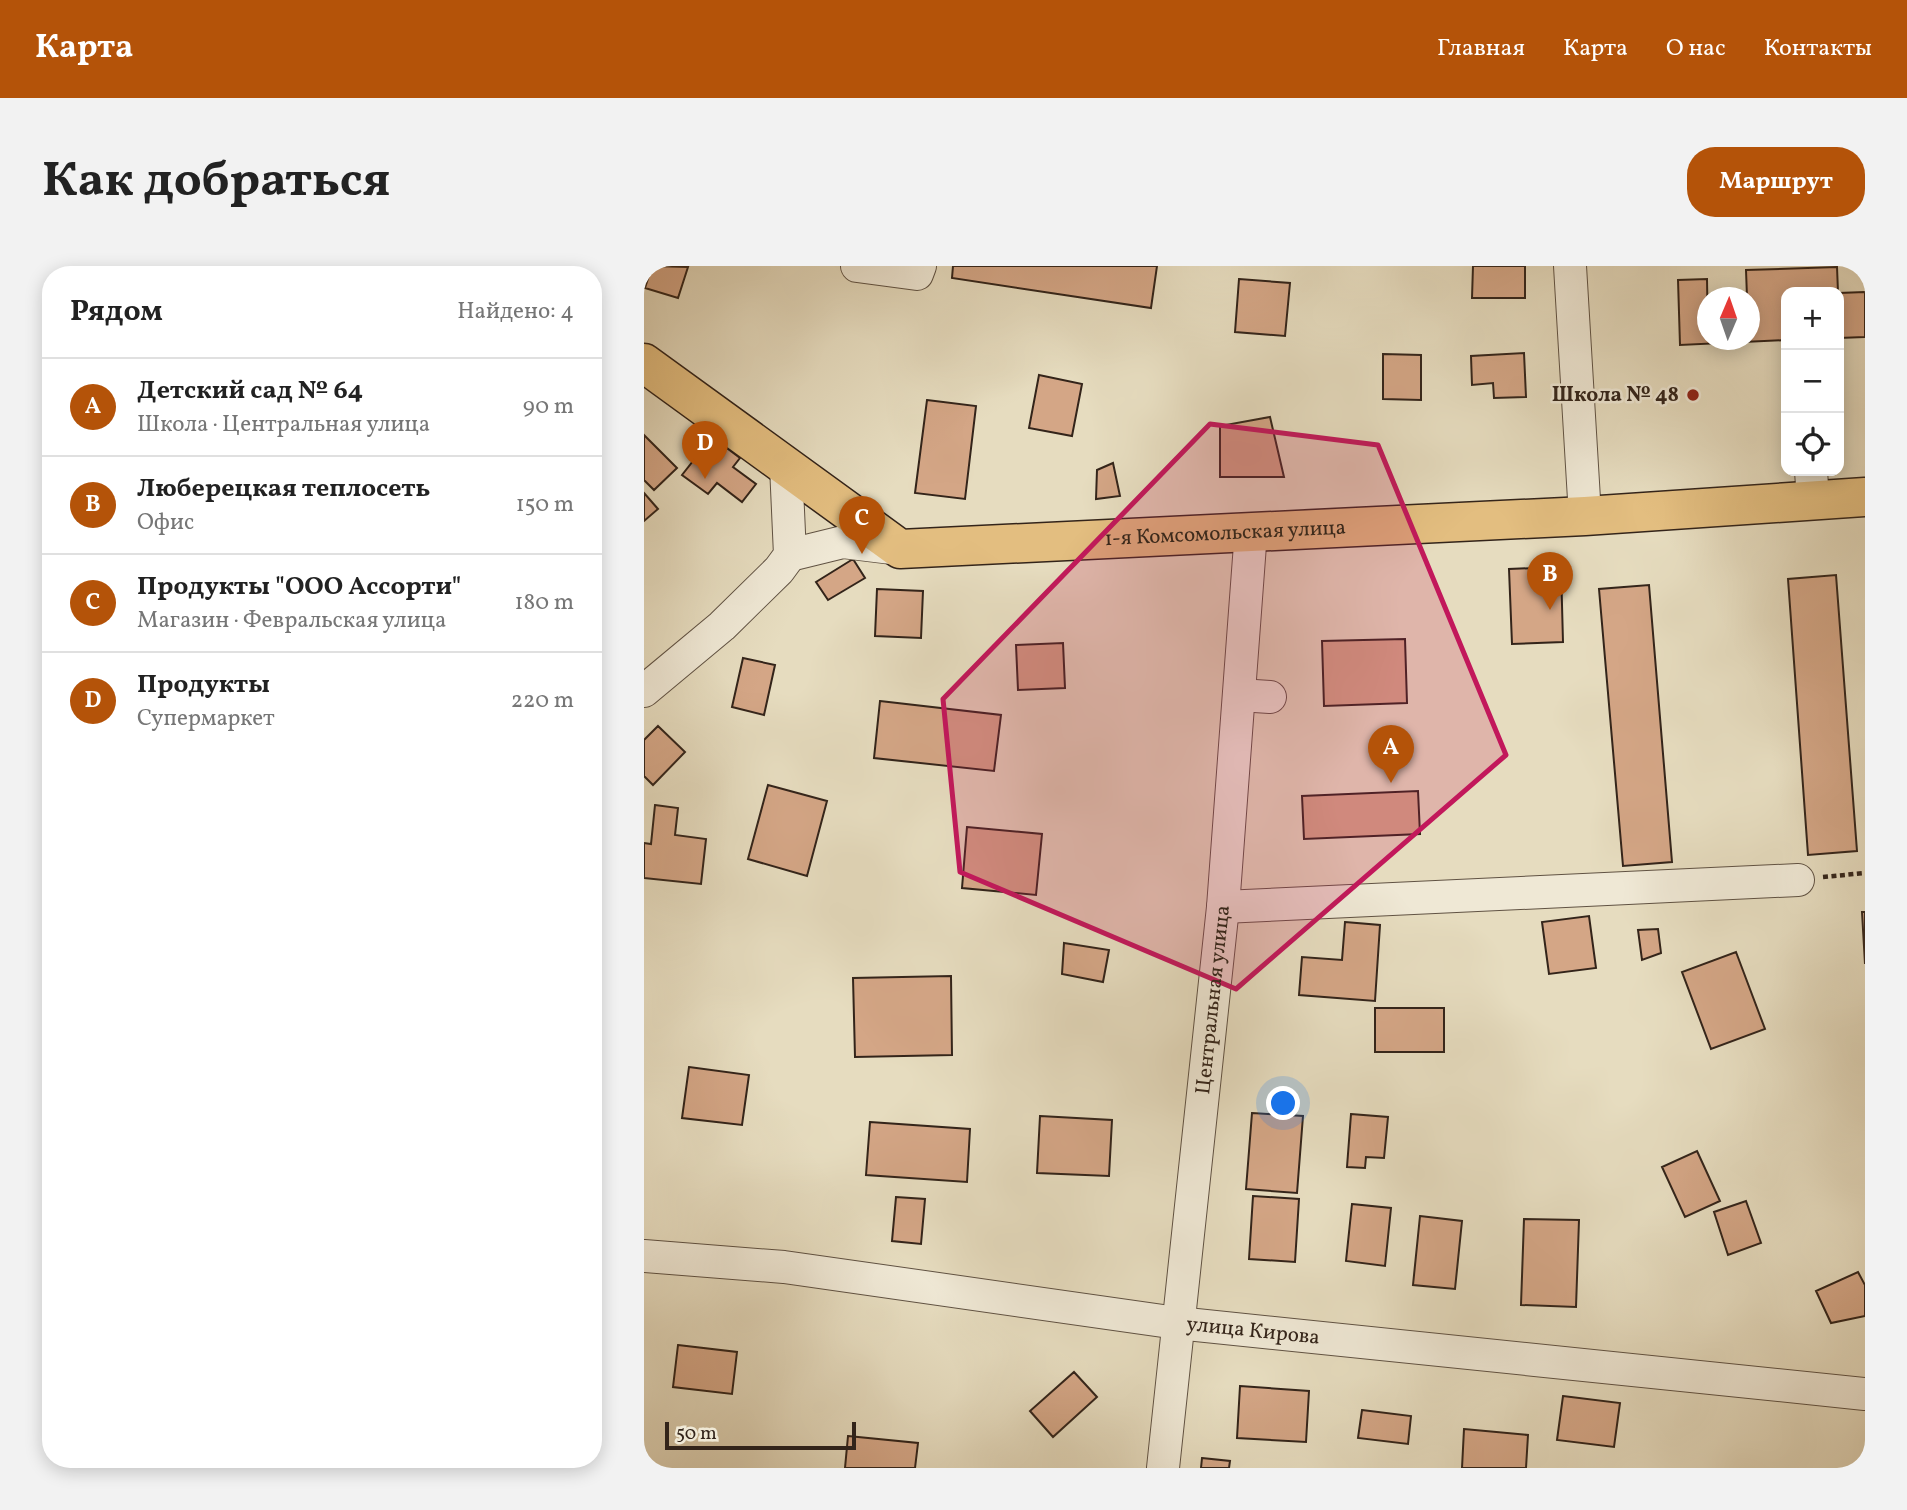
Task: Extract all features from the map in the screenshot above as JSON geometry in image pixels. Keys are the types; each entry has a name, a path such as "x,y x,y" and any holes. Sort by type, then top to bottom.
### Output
{"main road":[{"path":"644,363 900,549"},
{"name":"1-я Комсомольская улица","path":"900,549 1585,516 1812,485 1865,497"}],"street":[{"path":"857,266 918,274 920,266"},
{"path":"1570,266 1585,516"},
{"path":"786,466 790,555"},
{"name":"Центральная улица","path":"1163,1468 1223,907 1251,531"},
{"path":"644,691 722,626 776,573 790,555 843,542 900,549"},
{"path":"1239,695 1270,696"},
{"path":"1223,907 1798,880"},
{"name":"улица Кирова","path":"644,1256 783,1267 1177,1323 1865,1394"}],"path":[{"path":"1798,880 1865,873"}],"highlighted area":[{"path":"1210,424 1378,445 1506,755 1236,989 960,872 943,699"}],"building":[{"path":"652,266 688,267 678,298 645,288"},
{"path":"953,266 1157,266 1151,308 952,278"},
{"path":"1473,266 1525,266 1525,298 1472,298"},
{"path":"1837,267 1838,287 1781,287 1781,340 1760,341 1760,287 1747,287 1746,270"},
{"path":"1239,279 1290,283 1285,336 1235,332"},
{"path":"1707,279 1707,287 1697,287 1697,344 1680,345 1678,280"},
{"path":"1865,292 1865,337 1844,338 1844,293"},
{"path":"1524,353 1526,397 1494,398 1493,383 1472,385 1471,356"},
{"path":"1383,354 1421,355 1421,400 1383,399"},
{"path":"1039,375 1082,384 1072,436 1029,428"},
{"path":"927,400 976,406 965,499 915,493"},
{"path":"1270,417 1284,477 1220,477 1220,426"},
{"path":"644,435 677,468 654,490 644,480"},
{"path":"712,437 740,458 733,467 756,484 742,502 717,483 708,494 682,475"},
{"path":"1113,463 1120,496 1096,499 1097,470"},
{"path":"644,493 658,509 644,521"},
{"path":"853,559 865,578 828,600 816,582"},
{"path":"1561,567 1563,642 1512,644 1509,569"},
{"path":"1836,575 1857,851 1808,855 1788,579"},
{"path":"1649,585 1672,862 1623,866 1599,589"},
{"path":"877,589 923,591 921,638 875,636"},
{"path":"1405,639 1407,703 1324,706 1322,641"},
{"path":"1063,643 1065,688 1018,690 1016,645"},
{"path":"743,658 775,665 764,715 732,707"},
{"path":"880,701 1001,715 994,771 874,758"},
{"path":"658,726 685,752 653,785 644,776 644,740"},
{"path":"768,785 827,801 807,876 748,859"},
{"path":"1418,791 1420,834 1304,839 1302,796"},
{"path":"655,805 678,808 675,835 706,839 701,884 644,878 644,843 651,844"},
{"path":"967,827 1042,834 1036,895 962,888"},
{"path":"1862,912 1865,912 1865,964"},
{"path":"1589,916 1596,968 1549,974 1542,922"},
{"path":"1345,922 1380,925 1375,1001 1299,995 1302,957 1342,960"},
{"path":"1658,929 1661,953 1642,960 1638,930"},
{"path":"1064,943 1109,950 1103,982 1062,974"},
{"path":"1736,952 1765,1029 1711,1049 1682,972"},
{"path":"951,976 952,1055 855,1057 853,978"},
{"path":"1375,1008 1444,1008 1444,1052 1375,1052"},
{"path":"689,1067 749,1075 742,1125 682,1118"},
{"path":"1252,1113 1303,1116 1297,1193 1246,1189"},
{"path":"1351,1114 1388,1117 1384,1158 1366,1157 1365,1168 1347,1167"},
{"path":"1040,1116 1112,1120 1109,1176 1037,1173"},
{"path":"870,1122 970,1129 967,1182 866,1175"},
{"path":"1697,1151 1720,1201 1685,1217 1662,1167"},
{"path":"1253,1196 1299,1199 1295,1262 1249,1259"},
{"path":"896,1197 925,1199 921,1244 892,1241"},
{"path":"1746,1201 1761,1243 1728,1255 1714,1212"},
{"path":"1352,1204 1391,1208 1385,1266 1346,1261"},
{"path":"1420,1216 1462,1221 1455,1289 1413,1285"},
{"path":"1524,1219 1579,1220 1576,1307 1521,1305"},
{"path":"1858,1272 1865,1285 1865,1316 1831,1323 1816,1291"},
{"path":"678,1345 737,1352 732,1394 673,1387"},
{"path":"1074,1372 1097,1397 1053,1437 1030,1411"},
{"path":"1240,1386 1309,1391 1306,1442 1237,1438"},
{"path":"1563,1396 1620,1403 1614,1447 1557,1440"},
{"path":"1362,1410 1411,1416 1408,1444 1358,1438"},
{"path":"1464,1429 1528,1435 1526,1468 1462,1468"},
{"path":"848,1436 918,1443 915,1468 845,1468"},
{"path":"1202,1458 1230,1461 1229,1468 1201,1468"}],"place":[{"name":"Школа № 48","path":"1693,395"},
{"name":"Продукты","path":"705,479"},
{"name":"Продукты \"ООО Ассорти\"","path":"862,554"},
{"name":"Люберецкая теплосеть","path":"1550,610"},
{"name":"Детский сад № 64","path":"1391,783"}]}
